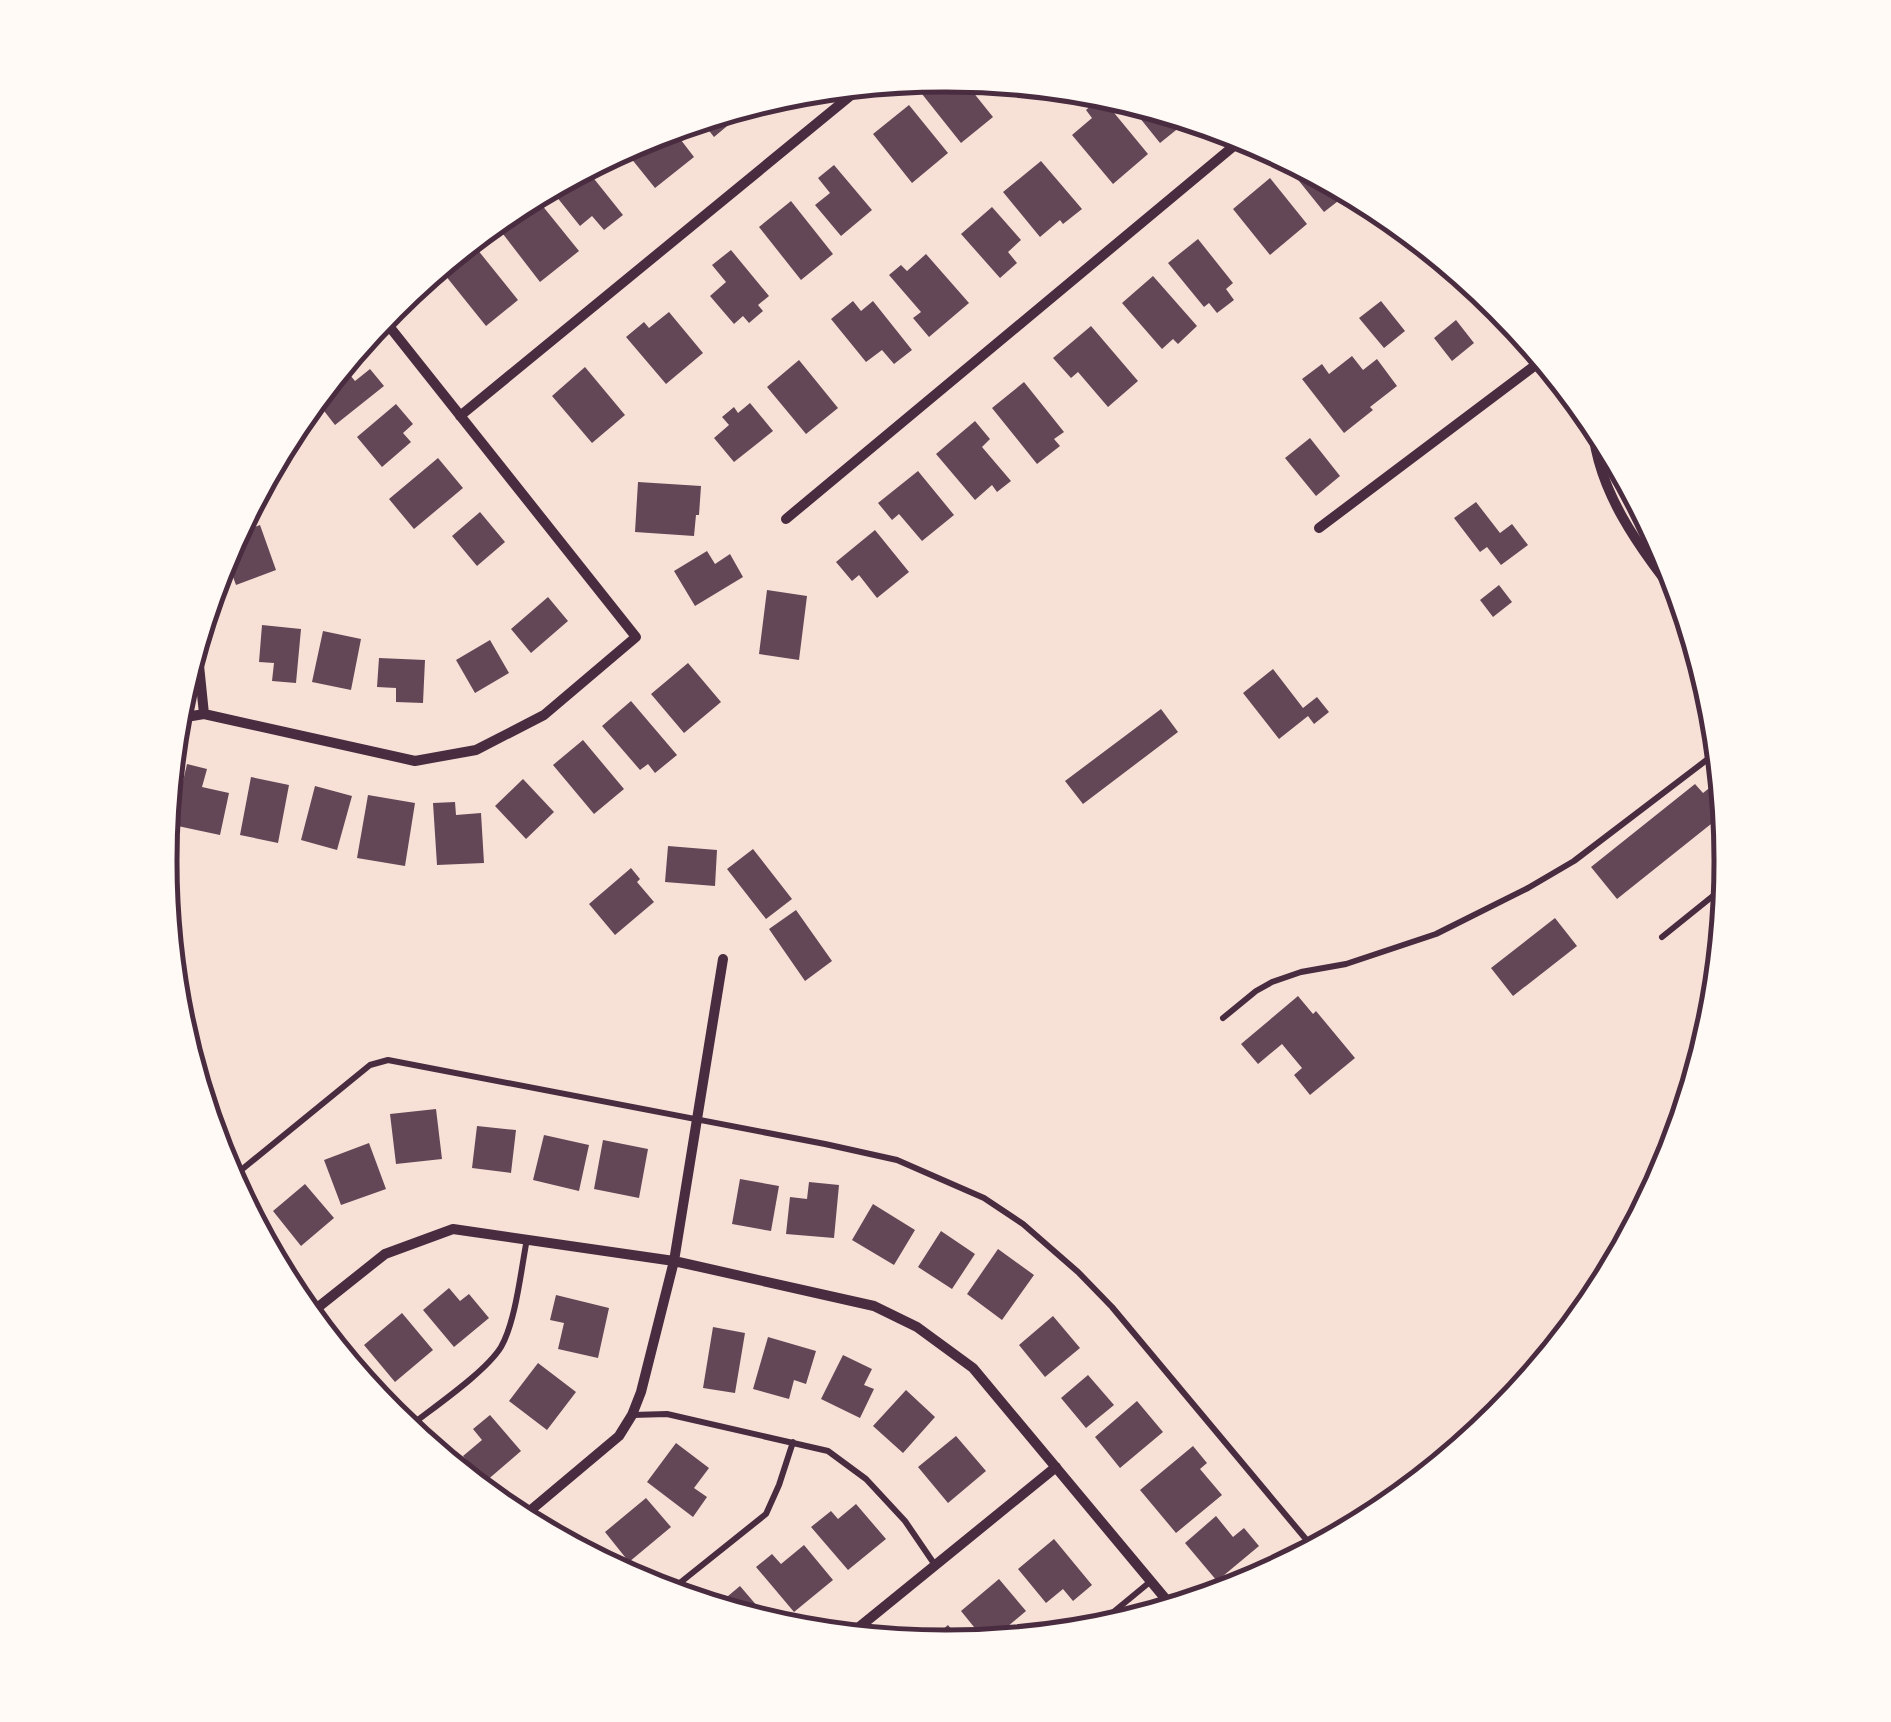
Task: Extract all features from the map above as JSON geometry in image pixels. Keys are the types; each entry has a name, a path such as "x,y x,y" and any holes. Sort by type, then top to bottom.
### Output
{"street":[{"path":"460,416 847,99"},
{"path":"786,519 1232,148"},
{"path":"191,716 204,714 415,761 476,750 544,715 636,637 391,329"},
{"path":"1319,528 1533,367"},
{"path":"1597,455 1624,520 1657,570"},
{"path":"200,675 204,714"},
{"path":"533,1509 619,1436 642,1392 674,1261 723,959"},
{"path":"320,1306 385,1254 453,1228 674,1261 874,1306 917,1328 973,1368 1165,1597"},
{"path":"862,1625 1056,1467"}],"lane":[{"path":"1223,1018 1272,982 1346,964 1436,934 1528,888 1574,861 1707,760"},
{"path":"1662,937 1713,896"},
{"path":"242,1170 370,1065 388,1060 897,1160 984,1198 1024,1224 1078,1272 1112,1307 1306,1539"},
{"path":"419,1420 484,1366 501,1346 510,1322 527,1239"},
{"path":"632,1416 667,1414 828,1451 866,1479 904,1520 936,1566"},
{"path":"681,1582 766,1514 793,1442"},
{"path":"1117,1610 1152,1581"}],"building":[{"path":"974,93 993,117 961,143 922,94"},
{"path":"909,105 948,153 912,183 873,134"},
{"path":"1090,106 1113,111 1148,154 1113,184 1072,135 1092,118 1086,110"},
{"path":"1140,118 1178,129 1160,143"},
{"path":"730,124 714,137 708,130"},
{"path":"681,140 694,157 655,188 632,160"},
{"path":"1041,161 1082,209 1063,224 1060,220 1040,237 1003,192"},
{"path":"834,165 872,210 841,236 815,205 830,193 818,178"},
{"path":"594,178 623,215 604,230 592,216 580,226 557,197"},
{"path":"1270,178 1307,224 1270,255 1233,209"},
{"path":"1297,178 1339,201 1324,212"},
{"path":"791,201 833,254 801,280 759,227"},
{"path":"543,207 579,251 540,282 503,234"},
{"path":"992,207 1021,240 1008,252 1017,263 1000,278 961,234"},
{"path":"1198,239 1233,283 1226,289 1234,300 1217,313 1209,303 1204,307 1168,263"},
{"path":"731,250 769,296 758,305 763,311 749,323 743,316 734,324 710,296 726,282 712,265"},
{"path":"478,251 518,300 486,326 446,277"},
{"path":"926,254 969,303 929,337 913,318 921,312 889,275 901,265 907,271"},
{"path":"1153,276 1197,326 1178,344 1173,339 1162,349 1122,303"},
{"path":"853,301 861,311 873,301 912,350 894,364 882,350 866,362 831,319"},
{"path":"1381,301 1405,331 1384,348 1359,318"},
{"path":"669,312 703,353 666,384 626,337 644,322 649,328"},
{"path":"1456,320 1474,343 1452,361 1434,338"},
{"path":"1091,326 1138,381 1108,407 1078,372 1071,378 1053,358"},
{"path":"1352,356 1363,370 1377,359 1397,386 1344,433 1302,379 1322,364 1329,374"},
{"path":"799,360 838,408 806,434 767,387"},
{"path":"585,367 625,415 592,443 552,396"},
{"path":"370,369 384,386 335,425 324,410 350,375 355,381"},
{"path":"1024,382 1064,432 1054,439 1060,446 1037,464 992,408"},
{"path":"750,403 773,431 734,462 714,438 729,425 722,417 734,407 738,413"},
{"path":"396,404 413,424 403,433 411,442 382,467 357,437"},
{"path":"975,421 990,439 982,447 1011,481 997,492 992,485 975,500 936,454"},
{"path":"1310,438 1340,476 1316,496 1285,458"},
{"path":"438,458 463,488 414,529 389,499"},
{"path":"918,471 954,515 922,541 899,514 892,520 878,503"},
{"path":"638,482 701,486 694,536 635,532"},
{"path":"1476,502 1500,533 1512,524 1528,545 1501,565 1487,547 1480,552 1454,518"},
{"path":"480,512 505,542 477,566 452,536"},
{"path":"260,525 276,570 236,585 232,575 253,528"},
{"path":"875,530 909,572 877,598 859,575 852,581 836,562"},
{"path":"707,551 715,564 730,554 743,577 695,606 674,571"},
{"path":"1499,585 1512,602 1493,617 1480,600"},
{"path":"767,590 807,596 799,660 759,654"},
{"path":"548,597 568,621 531,653 511,629"},
{"path":"262,625 301,629 296,683 272,681 274,663 259,662"},
{"path":"323,631 361,639 351,690 312,682"},
{"path":"490,640 509,673 475,693 456,660"},
{"path":"379,658 425,660 423,703 396,702 396,688 377,687"},
{"path":"688,663 721,702 684,733 651,694"},
{"path":"1273,669 1303,708 1317,697 1329,712 1314,724 1308,716 1279,739 1243,693"},
{"path":"631,701 677,755 655,773 648,764 640,770 602,726"},
{"path":"1161,709 1178,732 1083,804 1065,781"},
{"path":"583,740 624,789 594,814 553,765"},
{"path":"187,764 207,769 202,787 229,793 220,835 178,826"},
{"path":"251,777 289,785 278,843 240,835"},
{"path":"523,779 554,812 526,839 495,806"},
{"path":"1695,784 1703,793 1710,788 1712,823 1617,899 1591,867"},
{"path":"315,786 352,796 337,850 301,840"},
{"path":"368,795 415,803 405,866 357,858"},
{"path":"455,802 456,815 481,813 484,863 437,865 433,803"},
{"path":"668,846 717,850 715,886 665,882"},
{"path":"753,849 792,899 766,919 727,869"},
{"path":"631,868 654,902 615,935 589,904"},
{"path":"796,910 832,961 805,981 769,929"},
{"path":"1555,918 1577,946 1513,996 1491,968"},
{"path":"1298,996 1313,1014 1316,1011 1355,1058 1310,1095 1294,1075 1302,1068 1282,1044 1258,1064 1241,1044"},
{"path":"436,1109 442,1159 396,1164 390,1114"},
{"path":"477,1126 516,1130 511,1173 472,1168"},
{"path":"544,1135 589,1145 579,1191 533,1180"},
{"path":"603,1140 648,1149 639,1198 594,1189"},
{"path":"369,1143 386,1189 341,1205 324,1160"},
{"path":"740,1179 779,1186 771,1231 732,1224"},
{"path":"809,1182 839,1185 834,1238 786,1234 790,1197 807,1199"},
{"path":"305,1184 334,1218 301,1246 273,1211"},
{"path":"873,1204 915,1230 894,1265 852,1240"},
{"path":"941,1231 975,1254 952,1289 918,1267"},
{"path":"998,1249 1034,1275 1002,1320 967,1294"},
{"path":"449,1288 460,1301 469,1294 489,1318 454,1347 423,1310"},
{"path":"556,1295 609,1308 598,1358 558,1349 564,1323 550,1320"},
{"path":"402,1313 433,1350 395,1382 364,1345"},
{"path":"1053,1316 1080,1348 1045,1377 1019,1345"},
{"path":"713,1327 745,1333 735,1393 703,1388"},
{"path":"768,1337 816,1351 806,1384 794,1380 789,1399 753,1389"},
{"path":"843,1355 872,1369 864,1385 874,1389 860,1418 821,1399"},
{"path":"538,1363 576,1392 547,1430 509,1401"},
{"path":"1088,1375 1114,1405 1086,1428 1061,1398"},
{"path":"906,1390 935,1417 903,1453 873,1426"},
{"path":"1137,1401 1163,1432 1120,1468 1095,1437"},
{"path":"490,1415 521,1451 489,1479 463,1456 482,1440 473,1429"},
{"path":"956,1436 986,1471 948,1503 918,1467"},
{"path":"676,1443 709,1468 694,1488 707,1497 693,1517 647,1482"},
{"path":"1193,1446 1207,1463 1200,1469 1222,1495 1176,1533 1140,1490"},
{"path":"646,1498 671,1527 630,1561 605,1532"},
{"path":"856,1504 886,1539 848,1570 811,1527 831,1511 838,1519"},
{"path":"1216,1516 1233,1537 1244,1528 1259,1546 1216,1580 1185,1543"},
{"path":"1054,1539 1092,1585 1073,1601 1063,1589 1046,1603 1018,1569"},
{"path":"804,1545 833,1580 794,1612 756,1567 772,1554 781,1564"},
{"path":"999,1579 1026,1611 1007,1627 975,1629 961,1611"},
{"path":"740,1586 756,1605 747,1603 727,1597"}]}
